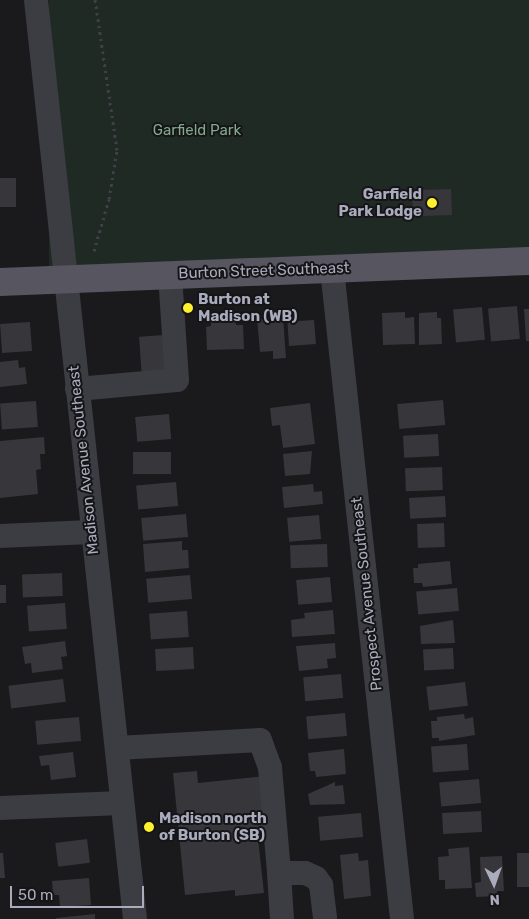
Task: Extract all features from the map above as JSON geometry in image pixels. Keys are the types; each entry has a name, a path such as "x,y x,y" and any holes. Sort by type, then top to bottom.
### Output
{"main road":[{"name":"Burton Street Southeast","path":"0,282 529,261"}],"street":[{"name":"Madison Avenue Southeast","path":"36,0 91,532 135,919"},
{"name":"Prospect Avenue Southeast","path":"332,269 402,919"},
{"path":"77,389 177,380 170,275"},
{"path":"0,536 91,532"},
{"path":"117,748 260,740 270,767 282,919"},
{"path":"0,808 121,803"},
{"path":"279,874 305,873 316,878 321,885 325,919"}],"path":[{"path":"94,251 109,199 117,150 95,0"}],"green space":[{"name":"Garfield Park","path":"49,0 529,0 529,267 49,267"}],"building":[{"path":"0,178 16,178 16,207 0,207"},
{"name":"Garfield Park Lodge","path":"451,189 452,215 413,216 412,190"},
{"path":"517,306 520,339 491,341 488,309"},
{"path":"482,307 485,340 456,342 453,310"},
{"path":"524,309 529,309 529,341 526,341"},
{"path":"405,312 405,318 414,317 415,344 383,345 382,313"},
{"path":"437,312 437,318 441,318 442,344 419,345 419,313"},
{"path":"298,314 298,321 314,320 316,344 289,346 287,315"},
{"path":"283,317 286,358 273,359 273,351 260,352 257,319"},
{"path":"236,318 236,325 243,325 244,349 207,350 206,327 211,326 211,319"},
{"path":"30,322 32,351 2,353 0,324"},
{"path":"164,335 167,375 142,377 139,337"},
{"path":"18,360 19,368 25,367 27,384 0,387 0,362"},
{"path":"443,400 445,425 399,429 397,404"},
{"path":"36,401 38,427 2,429 0,404"},
{"path":"310,403 315,444 283,448 280,425 272,426 270,408"},
{"path":"169,414 171,439 137,442 135,417"},
{"path":"438,434 439,456 404,458 403,436"},
{"path":"44,437 45,454 40,454 41,469 36,470 38,494 0,498 0,441"},
{"path":"312,451 310,474 285,476 283,454"},
{"path":"133,452 171,452 171,474 133,474"},
{"path":"442,467 443,490 406,491 405,468"},
{"path":"176,482 178,506 138,509 136,485"},
{"path":"313,484 314,492 322,491 323,504 284,508 282,487"},
{"path":"445,496 446,517 410,519 409,498"},
{"path":"186,514 188,537 143,541 141,518"},
{"path":"319,515 321,539 289,542 287,518"},
{"path":"444,523 445,547 418,548 417,524"},
{"path":"182,541 182,550 188,550 189,568 145,572 143,544"},
{"path":"327,544 328,567 291,568 290,545"},
{"path":"450,561 452,584 423,587 422,583 414,583 413,568 418,568 418,564"},
{"path":"62,573 63,596 23,597 22,574"},
{"path":"190,575 192,599 148,603 146,579"},
{"path":"330,577 332,602 298,605 296,580"},
{"path":"0,585 6,585 6,603 0,603"},
{"path":"457,588 459,611 418,614 416,592"},
{"path":"65,603 67,629 29,632 27,606"},
{"path":"333,610 335,634 292,637 291,620 305,618 304,613"},
{"path":"187,611 189,637 151,640 149,614"},
{"path":"453,620 455,643 421,644 420,626"},
{"path":"65,641 67,656 61,657 63,669 32,673 31,663 25,664 22,647"},
{"path":"335,643 336,658 327,659 328,668 299,671 296,646"},
{"path":"193,647 194,669 156,671 155,649"},
{"path":"453,648 454,669 424,671 423,650"},
{"path":"341,674 343,698 305,701 303,677"},
{"path":"63,679 66,702 11,709 8,686"},
{"path":"465,682 468,706 429,711 426,687"},
{"path":"345,713 347,736 308,739 306,716"},
{"path":"464,714 465,719 473,717 475,735 439,741 439,738 432,738 431,721 437,721 437,717"},
{"path":"79,717 81,741 37,745 35,721"},
{"path":"467,744 469,770 433,772 431,747"},
{"path":"344,749 346,774 316,777 315,771 310,771 308,753"},
{"path":"73,752 76,777 51,780 49,765 41,766 39,756"},
{"path":"197,771 198,783 265,776 271,828 257,829 264,893 235,896 235,890 185,895 173,773"},
{"path":"479,779 481,803 441,806 439,782"},
{"path":"335,782 335,786 343,785 345,804 310,805 308,794"},
{"path":"481,811 482,832 443,834 442,813"},
{"path":"361,813 363,837 320,841 318,817"},
{"path":"87,839 90,863 58,867 55,843"},
{"path":"469,847 472,888 445,889 445,880 439,880 438,857 449,856 448,849"},
{"path":"0,853 3,853 5,878 0,878"},
{"path":"358,853 359,861 368,860 371,896 344,899 340,855"},
{"path":"517,853 529,853 529,887 517,887"},
{"path":"502,856 504,891 497,891 497,896 476,897 475,883 481,882 480,857"},
{"path":"89,878 91,905 60,907 59,895 53,895 52,881"},
{"path":"95,914 95,919 56,919 56,918"}],"place":[{"name":"Garfield Park Lodge","path":"432,203"},
{"name":"Burton at Madison (WB)","path":"188,308"},
{"name":"Madison north of Burton (SB)","path":"149,827"}]}
